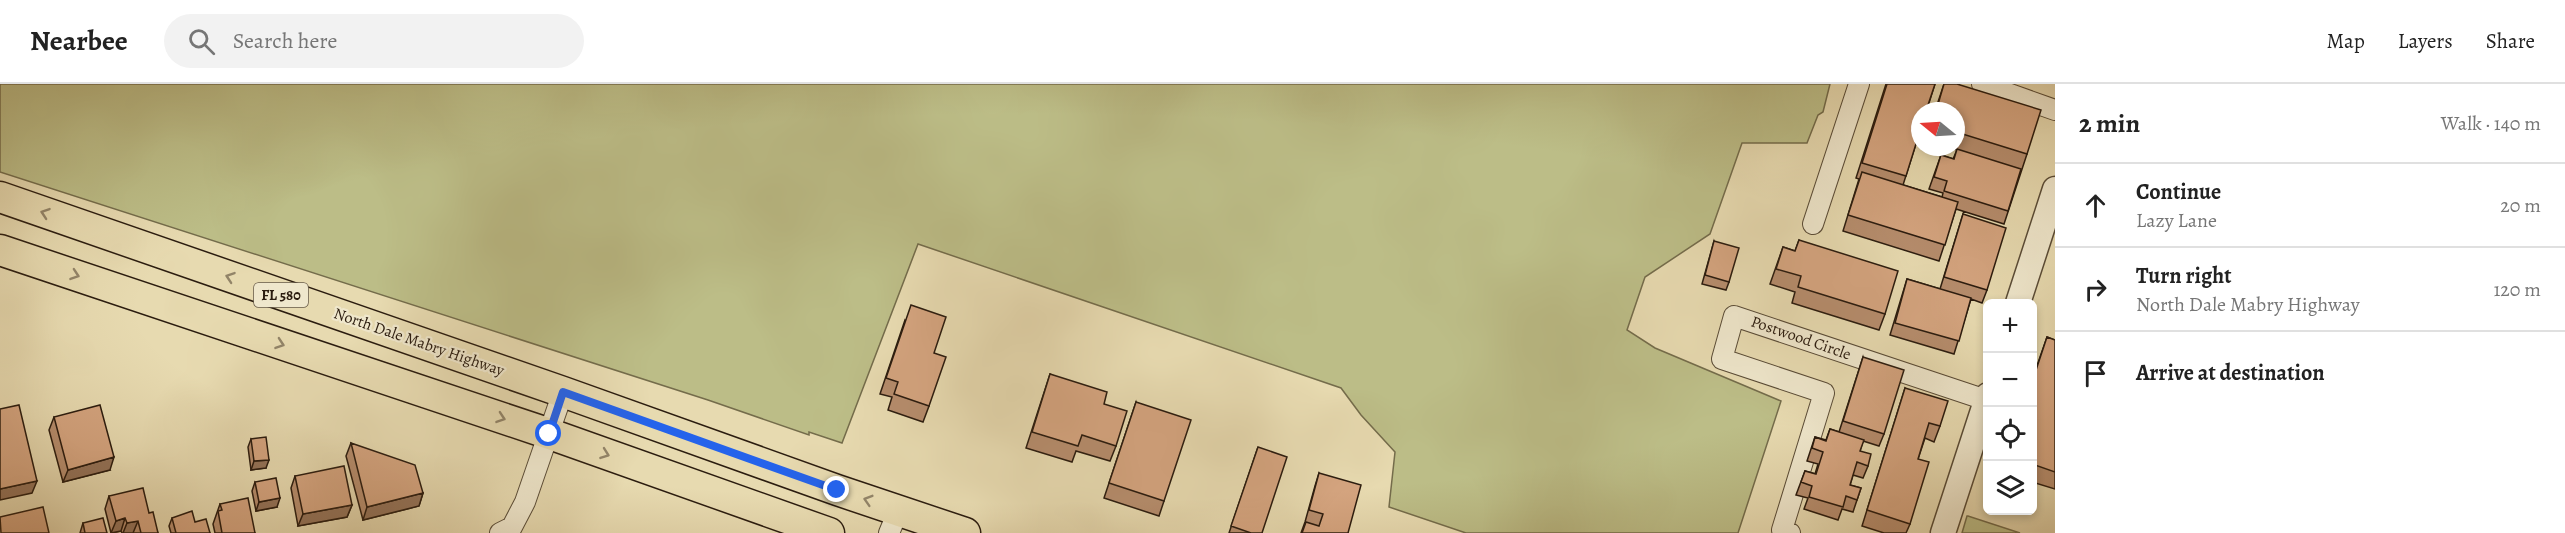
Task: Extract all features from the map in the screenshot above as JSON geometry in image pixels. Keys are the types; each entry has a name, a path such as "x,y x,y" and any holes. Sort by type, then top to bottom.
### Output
{"main road":[{"name":"North Dale Mabry Highway","path":"0,197 563,392 837,490 894,521"},
{"path":"0,250 549,434 820,532"},
{"name":"FL 580","path":"894,521 965,533"}],"street":[{"path":"1813,224 1859,84"},
{"path":"1982,84 2055,110"},
{"path":"2019,299 2055,189"},
{"name":"Postwood Circle","path":"1790,533 1782,530 1824,393 1722,359 1734,315 1983,397"},
{"path":"500,533 512,527 525,502 563,392"},
{"path":"1943,533 1984,407"}],"green space":[{"path":"0,84 1830,84 1823,112 1818,115 1807,143 1742,143 1710,234 1645,277 1627,330 1655,348 1781,401 1738,533 1466,533 1389,507 1395,452 1361,415 1341,388 918,244 842,443 809,432 809,435 708,400 0,172"},
{"path":"1968,516 2020,533 1962,533"}],"building":[{"path":"1887,84 1935,84 1929,102 1911,102 1912,156 1906,176 1862,163"},
{"path":"1944,84 1957,84 2041,110 2027,154 1965,135 1965,102 1939,102"},
{"path":"1965,152 2021,169 2008,211 1944,191 1947,181 1934,177 1941,156 1954,159 1955,156 1965,156"},
{"path":"1862,172 1958,202 1945,245 1848,215"},
{"path":"1963,214 2006,228 1987,290 1944,277"},
{"path":"1799,240 1898,271 1885,314 1798,287 1801,276 1776,269 1783,247 1795,251"},
{"path":"1714,241 1739,248 1729,282 1705,275"},
{"path":"1907,279 1971,298 1959,341 1895,323"},
{"path":"911,305 946,317 934,353 946,357 929,406 894,394 898,382 886,378"},
{"path":"2047,337 2055,340 2055,472 2037,466 2037,367"},
{"path":"1863,357 1904,370 1884,434 1843,421"},
{"path":"1050,374 1107,392 1104,404 1127,411 1116,446 1082,435 1078,446 1032,432"},
{"path":"1905,388 1948,401 1940,426 1929,423 1918,459 1929,462 1910,524 1867,510"},
{"path":"1136,402 1191,420 1164,501 1109,483"},
{"path":"19,405 37,481 0,489 0,409"},
{"path":"100,405 114,457 68,470 54,417"},
{"path":"1830,429 1864,440 1860,451 1871,454 1868,466 1857,462 1850,485 1861,488 1857,500 1846,496 1843,507 1809,497 1812,486 1801,482 1805,471 1816,474 1823,452 1812,448 1815,437 1826,441"},
{"path":"266,437 269,460 254,461 251,439"},
{"path":"351,443 415,465 423,493 367,507"},
{"path":"1258,447 1287,457 1262,533 1251,533 1231,526"},
{"path":"344,466 352,505 303,514 295,476"},
{"path":"1319,473 1361,485 1348,533 1302,533 1306,522 1319,526 1323,514 1309,510"},
{"path":"276,478 280,498 259,502 255,482"},
{"path":"143,488 149,513 153,512 158,533 141,533 138,521 127,523 125,518 116,521 109,496"},
{"path":"248,498 255,533 222,533 218,511 222,510 220,504"},
{"path":"43,507 49,533 1,533 0,517"},
{"path":"192,511 195,522 206,519 210,533 176,533 172,518"},
{"path":"103,518 107,533 85,533 83,523"}],"route":[{"path":"549,434 563,392 837,490"}]}
